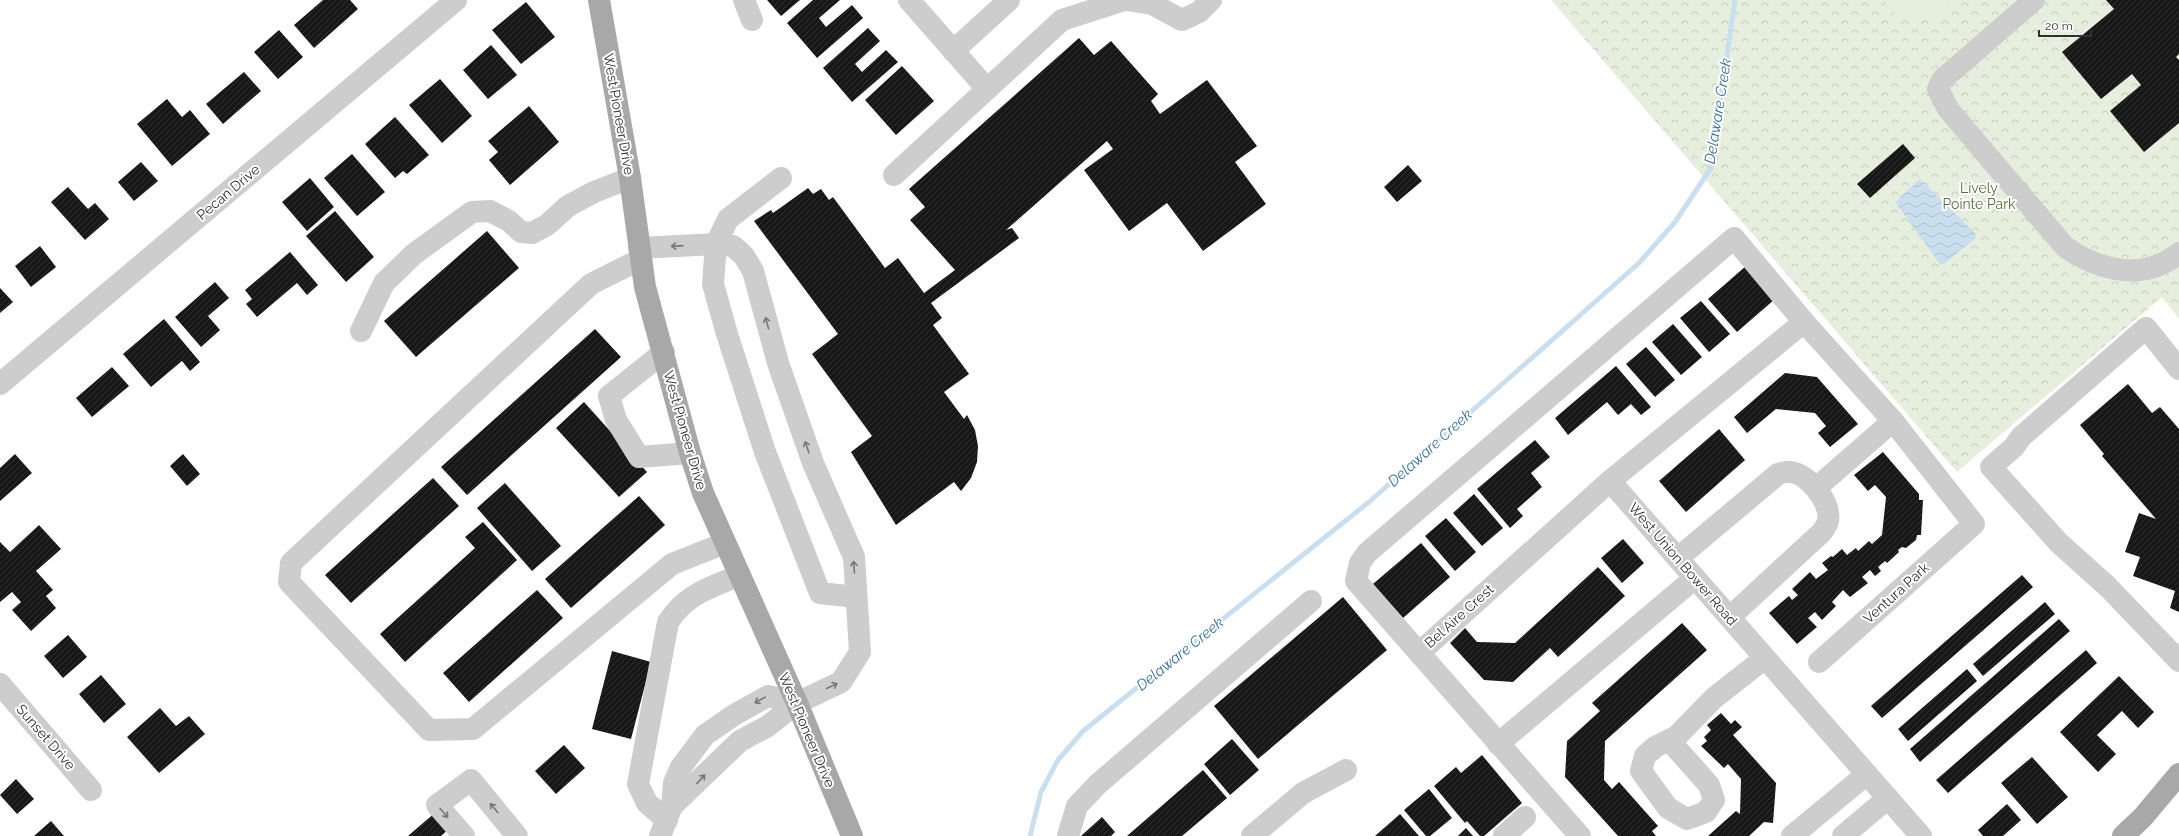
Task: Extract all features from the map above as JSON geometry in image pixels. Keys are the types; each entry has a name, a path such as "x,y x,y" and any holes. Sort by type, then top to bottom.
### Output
{"main road":[{"name":"West Pioneer Drive","path":"599,0 630,178 646,287 690,453 703,493 797,703 852,836"},
{"path":"2123,836 2143,817 2179,774"}],"street":[{"name":"Pecan Drive","path":"0,384 456,0"},
{"path":"744,0 752,20"},
{"path":"909,0 987,89"},
{"path":"953,51 1009,0"},
{"path":"894,175 1062,20 1125,0 1152,4 1182,20 1199,12 1211,0"},
{"path":"2034,0 1942,80 1938,89 1948,108 2065,247 2082,258 2103,267 2129,272 2151,269 2179,253"},
{"path":"361,331 384,283 414,254 472,212 490,211 510,221 521,232 532,233 547,225 568,206 594,192 630,178"},
{"path":"781,178 728,219 716,244 713,284 764,452 820,593 856,597"},
{"path":"1418,653 1356,581 1360,564 1367,553 1734,238 1804,322 1893,421 1816,488"},
{"path":"725,543 672,564 473,729 429,730 289,582 291,563 591,284 640,253 716,244 733,246 744,256 753,271 778,363 813,463 854,557 860,652 841,682 797,703 768,726 740,742 666,820 647,803 638,784 668,622 677,608 691,596 740,575"},
{"path":"1610,481 1804,322"},
{"path":"2179,369 2146,328 2021,437 2014,447 1991,467 2059,544 2108,587 2179,662"},
{"path":"664,352 609,396 616,420 639,457 690,453"},
{"name":"Ventura Park","path":"1819,662 1974,524 1893,421"},
{"path":"1678,558 1778,474 1790,472 1801,476 1816,488 1822,496 1827,508 1828,521 1822,532 1730,618"},
{"name":"West Union Bower Road","path":"1610,481 1921,836"},
{"name":"Bel Aire Crest","path":"1580,836 1418,653 1610,481"},
{"path":"1498,744 1695,578"},
{"path":"1068,836 1077,806 1098,784 1311,601"},
{"path":"1669,740 1677,736 1714,698 1765,658"},
{"name":"Sunset Drive","path":"0,684 91,790"},
{"path":"1252,836 1303,794 1346,770"},
{"path":"1792,836 1867,774"},
{"path":"464,836 437,805 471,780 517,836"},
{"path":"1843,836 1888,798"},
{"path":"1504,836 1525,818"}],"green space":[{"name":"Lively Pointe Park","path":"1551,0 2179,0 2179,319 2162,297 1957,472"},
{"path":"1883,0 1954,0 1939,14 1899,19"}],"water":[{"path":"1920,179 1975,233 1976,238 1944,264 1939,263 1895,202"}],"building":[{"path":"323,0 350,0 358,9 314,48 294,25"},
{"path":"767,0 800,0 781,16"},
{"path":"813,0 840,0 819,18 826,27 852,5 863,18 817,58 787,23"},
{"path":"2106,0 2179,0 2179,54 2176,57 2179,60 2179,123 2144,152 2110,111 2141,85 2132,74 2101,99 2062,52 2114,9"},
{"path":"526,2 555,37 521,64 492,30"},
{"path":"868,28 880,41 855,64 862,72 886,50 898,62 852,102 823,68"},
{"path":"279,30 303,57 278,79 254,52"},
{"path":"1079,38 1094,55 1111,41 1158,94 1151,101 1160,114 1207,80 1257,146 1235,162 1266,204 1203,251 1167,203 1129,231 1084,170 1113,149 1107,141 1006,230 1012,228 1019,238 931,303 942,318 933,325 969,374 944,392 964,419 967,415 975,430 978,446 977,462 971,478 961,491 954,482 896,525 851,452 872,436 812,354 838,334 754,221 771,210 773,213 808,188 813,194 821,189 829,200 833,197 885,268 898,258 924,293 955,270 910,220 925,207 909,189"},
{"path":"491,45 517,75 488,99 463,70"},
{"path":"902,66 934,101 896,135 865,100"},
{"path":"244,72 261,91 223,124 206,104"},
{"path":"440,79 472,116 442,143 409,105"},
{"path":"167,99 182,117 190,110 210,134 172,166 137,124"},
{"path":"529,106 559,142 510,185 489,160 498,152 488,141"},
{"path":"395,117 429,155 407,174 403,171 395,178 365,144"},
{"path":"1903,144 1915,158 1870,198 1857,184"},
{"path":"352,154 385,192 357,216 324,178"},
{"path":"141,162 158,181 134,201 118,182"},
{"path":"1408,165 1422,181 1397,202 1384,187"},
{"path":"310,178 334,207 307,231 282,202"},
{"path":"68,187 88,209 95,203 109,219 85,240 51,202"},
{"path":"335,211 374,257 346,282 306,236"},
{"path":"487,231 519,268 416,357 384,321"},
{"path":"40,246 56,267 31,287 15,266"},
{"path":"290,252 318,285 307,295 297,283 257,317 246,304 252,299 245,290"},
{"path":"1746,266 1775,299 1737,332 1708,299"},
{"path":"215,282 229,298 208,316 220,330 201,347 175,317"},
{"path":"0,288 13,302 0,313"},
{"path":"1701,301 1730,334 1709,352 1680,318"},
{"path":"164,319 200,362 190,371 182,361 151,387 123,354"},
{"path":"1673,324 1702,357 1681,375 1652,342"},
{"path":"595,329 621,357 467,495 441,467"},
{"path":"1646,347 1675,380 1655,397 1626,364"},
{"path":"1616,366 1651,407 1641,415 1631,404 1618,415 1607,402 1568,435 1555,418"},
{"path":"112,367 129,386 92,417 76,398"},
{"path":"1785,373 1817,377 1858,424 1830,447 1818,433 1826,426 1815,413 1776,409 1747,433 1734,417"},
{"path":"2128,384 2152,413 2160,407 2179,429 2179,612 2170,608 2175,591 2133,576 2140,557 2125,552 2139,513 2156,519 2102,456 2104,454 2080,425"},
{"path":"584,402 647,472 619,497 556,428"},
{"path":"1719,429 1745,460 1686,512 1659,481"},
{"path":"1535,440 1550,457 1531,473 1542,487 1517,509 1523,516 1510,528 1477,489"},
{"path":"1883,452 1919,494 1919,500 1923,500 1921,535 1917,535 1916,540 1906,548 1902,547 1898,550 1899,552 1887,563 1885,561 1878,567 1881,571 1875,576 1870,570 1862,577 1868,583 1850,597 1843,590 1832,602 1836,606 1822,620 1815,612 1808,618 1817,627 1797,644 1769,613 1789,596 1792,600 1798,595 1792,589 1810,572 1816,579 1828,570 1822,563 1831,556 1833,557 1842,549 1847,555 1856,548 1858,551 1869,541 1872,544 1882,535 1886,497 1875,485 1868,491 1854,475"},
{"path":"15,454 32,473 0,501 0,468"},
{"path":"183,454 200,474 187,486 170,466"},
{"path":"433,478 459,506 351,603 325,575"},
{"path":"505,483 561,546 532,571 477,508"},
{"path":"1474,494 1503,528 1482,546 1453,513"},
{"path":"639,496 665,525 571,608 545,579"},
{"path":"1446,518 1476,552 1455,571 1425,536"},
{"path":"483,522 517,560 405,662 380,634 475,548 465,537"},
{"path":"39,525 61,549 36,571 53,590 46,596 56,608 31,631 12,610 21,602 12,592 0,602 0,542 10,552"},
{"path":"1623,539 1644,563 1622,583 1601,558"},
{"path":"1421,543 1450,577 1403,618 1373,584"},
{"path":"1598,567 1625,596 1558,657 1550,648 1513,682 1484,680 1450,643 1465,628 1477,642 1515,643"},
{"path":"2022,575 2033,587 1882,718 1871,706"},
{"path":"537,590 563,618 469,702 443,673"},
{"path":"1343,597 1387,650 1258,759 1214,706"},
{"path":"2045,602 2055,614 1983,676 1973,664"},
{"path":"2059,619 2070,631 1920,762 1910,749"},
{"path":"1682,623 1707,650 1605,741 1604,780 1612,789 1619,782 1658,826 1652,831 1656,836 1618,836 1565,777 1567,741 1600,711 1592,703"},
{"path":"68,635 87,657 63,678 44,656"},
{"path":"2086,650 2097,663 1948,793 1936,780"},
{"path":"612,651 651,662 631,739 592,729"},
{"path":"1967,669 1977,681 1908,741 1898,729"},
{"path":"101,675 126,704 104,723 79,694"},
{"path":"2119,676 2154,712 2138,728 2122,711 2097,735 2116,754 2098,772 2060,732"},
{"path":"160,708 176,726 189,716 205,734 159,773 127,737"},
{"path":"1721,713 1731,724 1735,720 1742,727 1733,735 1776,783 1773,823 1764,822 1749,836 1708,836 1736,811 1740,814 1741,779 1728,764 1724,768 1701,746 1707,741 1704,737 1711,730 1707,725"},
{"path":"1232,739 1259,770 1230,795 1204,764"},
{"path":"564,745 585,768 556,794 535,771"},
{"path":"1482,755 1522,803 1484,836 1480,836 1467,821 1465,823 1434,786 1456,767 1461,773"},
{"path":"2032,757 2068,797 2037,824 2001,783"},
{"path":"1203,770 1227,798 1182,836 1127,836"},
{"path":"16,779 34,799 17,814 0,795"},
{"path":"1429,789 1452,818 1430,836 1426,836 1404,810"},
{"path":"2007,804 2021,820 2003,836 1983,836 1978,830"},
{"path":"437,811 451,827 441,836 408,836"},
{"path":"1400,814 1419,836 1375,836"},
{"path":"1102,817 1115,832 1111,836 1081,836"},
{"path":"51,821 64,836 34,836"},
{"path":"1466,828 1473,836 1458,836"}],"waterway":[{"name":"Delaware Creek","path":"1030,836 1041,792 1058,760 1083,731 1369,502 1639,263 1675,222 1711,168 1735,0"}]}
